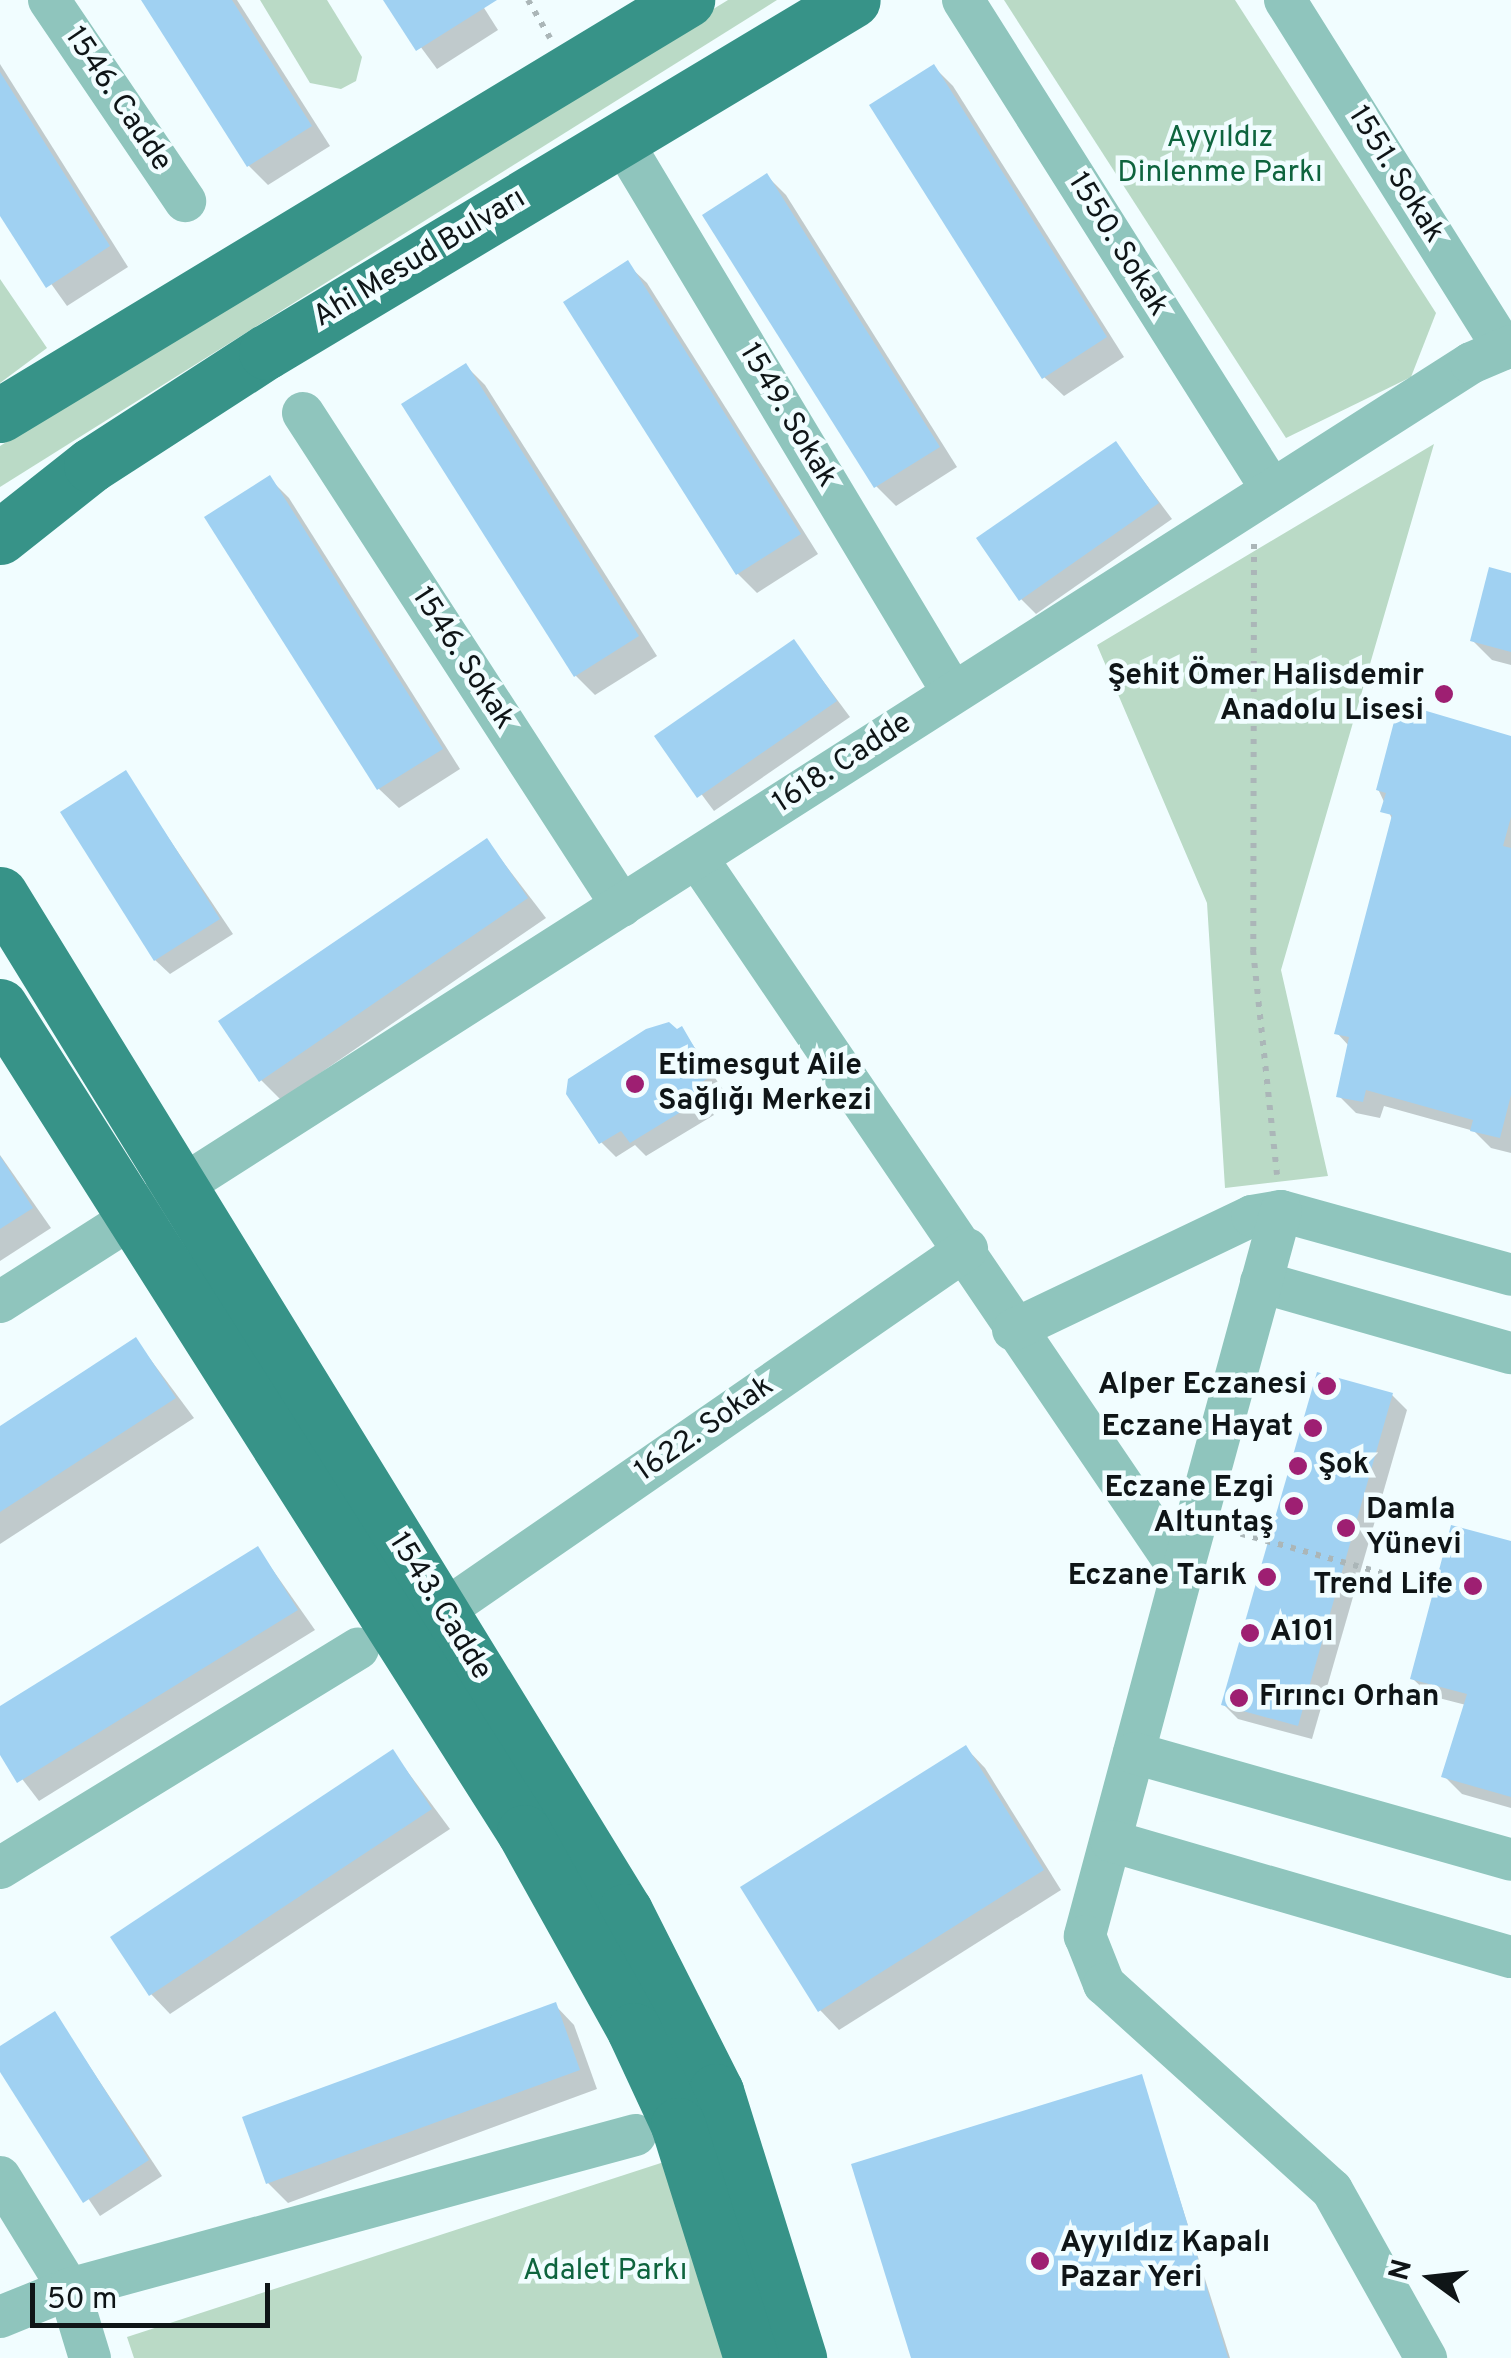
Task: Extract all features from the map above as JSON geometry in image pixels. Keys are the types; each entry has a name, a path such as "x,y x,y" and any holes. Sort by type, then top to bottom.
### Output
{"main road":[{"path":"0,415 686,0"},
{"name":"Ahi Mesud Bulvarı","path":"0,537 91,465 266,352 852,0"},
{"name":"1543. Cadde","path":"0,894 626,1911 716,2091 799,2358"},
{"name":"1543. Cadde","path":"0,1006 524,1832 634,2030 678,2125 751,2358"}],"street":[{"name":"1546. Cadde","path":"50,0 184,201"},
{"name":"1550. Sokak","path":"963,0 1263,496"},
{"name":"1551. Sokak","path":"1285,0 1508,348"},
{"name":"1549. Sokak","path":"620,138 953,693"},
{"name":"1618. Cadde","path":"0,1302 1471,363 1508,348"},
{"name":"1546. Sokak","path":"303,412 622,906"},
{"path":"697,858 967,1249 1013,1330 1182,1573"},
{"path":"1013,1330 1252,1216 1281,1211 1511,1275"},
{"path":"1281,1211 1085,1936 1104,1984 1332,2190 1426,2358"},
{"name":"1622. Sokak","path":"443,1610 967,1249"},
{"path":"1261,1282 1511,1353"},
{"path":"0,1868 358,1649"},
{"path":"1134,1753 1511,1860"},
{"path":"1110,1841 1511,1957"},
{"path":"0,2317 69,2289 634,2134"},
{"path":"0,2177 69,2289 90,2358"}],"path":[{"path":"1263,496 1254,950 1281,1211"},
{"path":"1196,1521 1386,1574"}],"green space":[{"path":"260,0 327,0 362,57 356,81 341,89 310,83"},
{"path":"728,0 777,0 0,487 0,446"},
{"name":"Ayyıldız Dinlenme Parkı","path":"1004,0 1235,0 1436,313 1411,377 1286,438"},
{"path":"0,279 47,348 0,383"},
{"path":"1434,444 1281,970 1328,1176 1225,1188 1207,903 1097,645"},
{"name":"Adalet Parkı","path":"664,2162 724,2358 134,2358 127,2337"}],"building":[{"path":"141,0 232,0 312,126 247,167"},
{"path":"383,0 497,0 416,51"},
{"path":"934,64 1107,337 1042,379 869,105"},
{"path":"0,72 110,246 46,288 0,216"},
{"path":"767,173 940,447 874,488 702,215"},
{"path":"628,260 801,534 736,575 563,302"},
{"path":"466,363 639,636 574,677 401,404"},
{"path":"1116,441 1159,503 1019,601 976,538"},
{"path":"270,475 443,749 377,790 204,517"},
{"path":"1489,567 1511,573 1511,652 1470,641"},
{"path":"794,639 837,701 697,798 654,736"},
{"path":"1413,707 1511,736 1511,817 1503,846 1511,848 1511,1095 1500,1138 1470,1131 1473,1120 1366,1090 1363,1102 1336,1097 1349,1037 1334,1034 1392,815 1380,812 1386,793 1376,790 1395,718 1408,723"},
{"path":"126,770 220,919 154,961 60,812"},
{"path":"487,838 528,898 259,1082 218,1021"},
{"name":"Etimesgut Aile Sağlığı Merkezi","path":"669,1022 677,1029 682,1026 711,1076 693,1088 702,1099 630,1143 621,1131 599,1144 566,1094 568,1079 646,1029"},
{"path":"0,1156 33,1208 0,1229"},
{"path":"136,1337 176,1398 0,1512 0,1426"},
{"path":"1317,1372 1393,1393 1298,1726 1221,1705"},
{"name":"Trend Life","path":"1451,1525 1511,1541 1511,1797 1441,1777 1467,1694 1410,1679"},
{"path":"258,1546 298,1610 17,1783 0,1755 0,1706"},
{"path":"966,1745 1044,1870 818,2012 740,1887"},
{"path":"393,1749 432,1809 149,1996 110,1937"},
{"path":"556,2002 580,2070 266,2184 242,2117"},
{"path":"55,2011 149,2160 83,2203 0,2072 0,2046"},
{"name":"Ayyıldız Kapalı Pazar Yeri","path":"1142,2074 1228,2358 911,2358 851,2164"}],"place":[{"name":"Şehit Ömer Halisdemir Anadolu Lisesi","path":"1444,694"},
{"name":"Etimesgut Aile Sağlığı Merkezi","path":"635,1084"},
{"name":"Alper Eczanesi","path":"1327,1386"},
{"name":"Eczane Hayat","path":"1313,1428"},
{"name":"Şok","path":"1298,1466"},
{"name":"Eczane Ezgi Altuntaş","path":"1294,1506"},
{"name":"Damla Yünevi","path":"1346,1528"},
{"name":"Eczane Tarık","path":"1267,1577"},
{"name":"Trend Life","path":"1473,1586"},
{"name":"A101","path":"1250,1633"},
{"name":"Fırıncı Orhan","path":"1239,1698"},
{"name":"Ayyıldız Kapalı Pazar Yeri","path":"1040,2261"}]}
